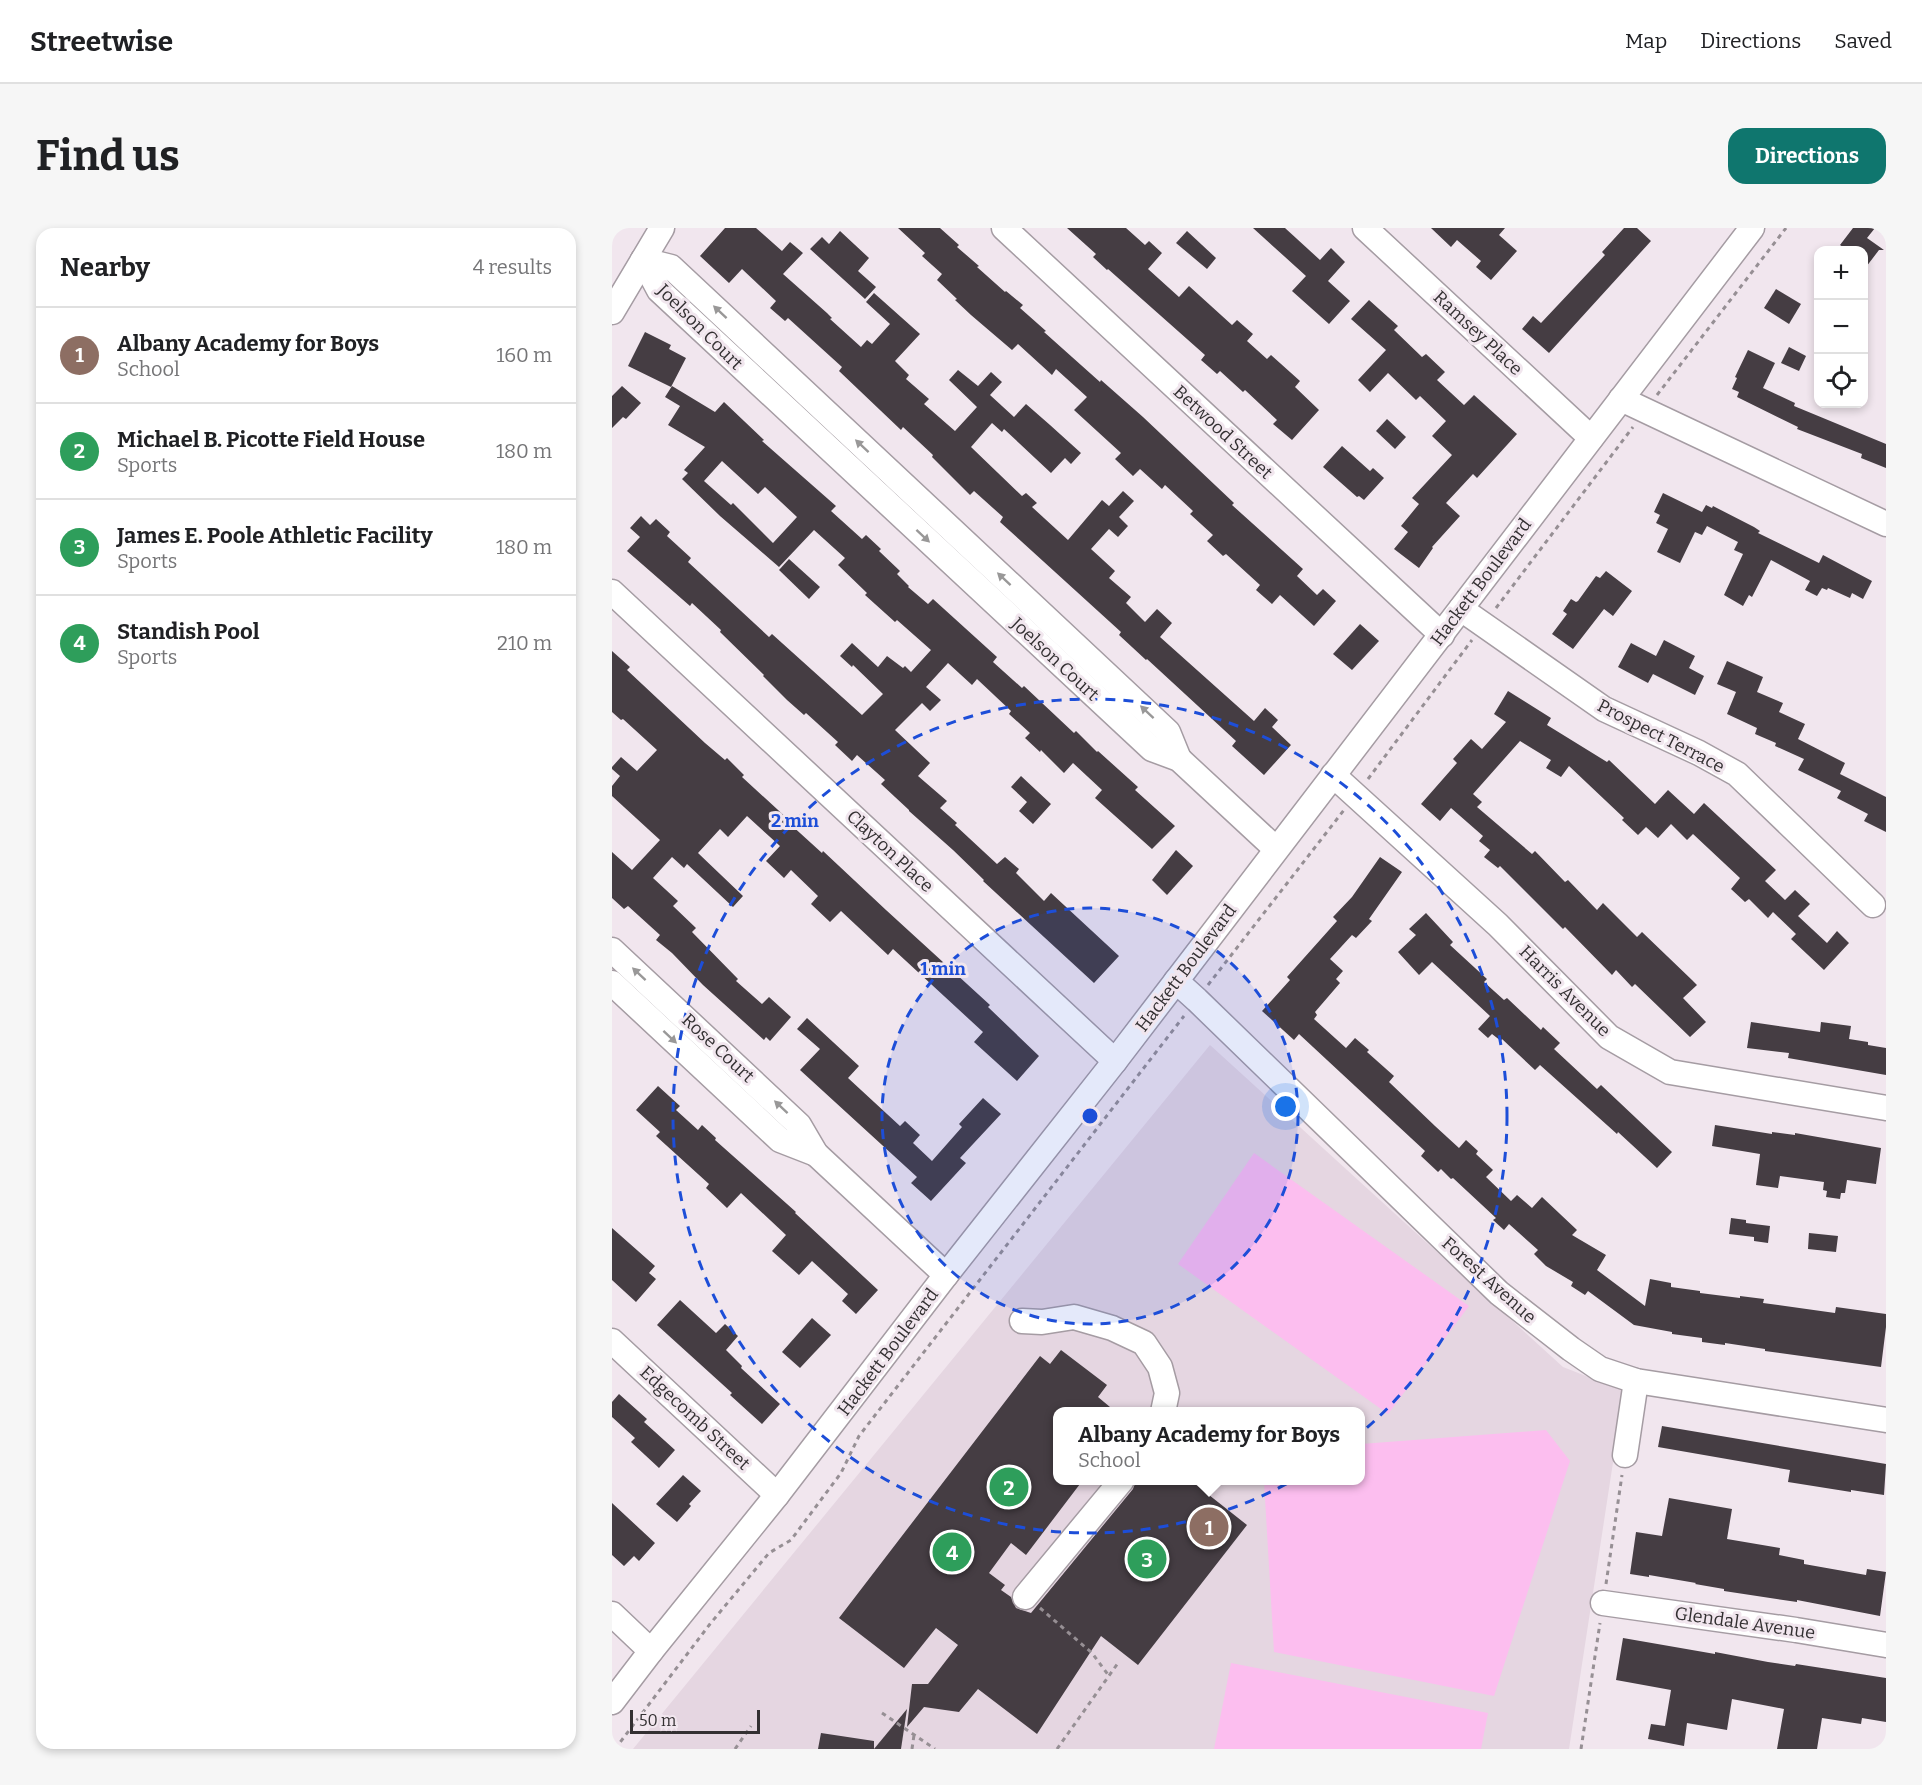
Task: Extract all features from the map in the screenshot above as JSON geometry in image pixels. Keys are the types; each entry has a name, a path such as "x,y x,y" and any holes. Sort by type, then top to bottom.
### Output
{"street":[{"path":"612,312 662,228"},
{"name":"Betwood Street","path":"1004,228 1442,635"},
{"name":"Ramsey Place","path":"1365,228 1591,438"},
{"name":"Hackett Boulevard","path":"612,1702 777,1496 946,1275 1115,1061 1752,228"},
{"name":"Joelson Court","path":"643,260 671,267 1168,732 1179,759"},
{"name":"Joelson Court","path":"643,260 659,290 782,405 1152,749 1179,759 1276,849"},
{"path":"782,405 799,387"},
{"path":"1621,399 1886,524"},
{"path":"903,517 919,500"},
{"name":"Clayton Place","path":"612,592 1115,1061"},
{"name":"Prospect Terrace","path":"1461,609 1605,709 1699,753 1737,774 1873,905"},
{"path":"1034,639 1050,621"},
{"name":"Harris Avenue","path":"1333,775 1498,925 1610,1037 1670,1071 1886,1108"},
{"name":"Rose Court","path":"612,950 799,1125 816,1154 946,1275"},
{"name":"Forest Avenue","path":"1176,981 1499,1293 1570,1350 1600,1369 1636,1381 1886,1420"},
{"name":"Rose Court","path":"612,983 780,1140 816,1154"},
{"path":"644,1012 661,995"},
{"path":"1022,1321 1042,1322 1074,1317 1112,1328 1144,1343 1160,1367 1167,1393 1164,1407"},
{"name":"Edgecomb Street","path":"612,1341 777,1496"},
{"path":"1625,1455 1636,1381"},
{"path":"1025,1597 1118,1485"},
{"name":"Glendale Avenue","path":"1603,1603 1886,1645"},
{"path":"612,1614 651,1651"}],"path":[{"path":"615,1749 710,1624 770,1553 791,1540 841,1473 859,1436 1197,1000"},
{"path":"1025,1597 1092,1653 1109,1676"},
{"path":"1057,1749 1118,1663"},
{"path":"882,1713 935,1749"},
{"path":"735,1749 751,1726"},
{"path":"912,1749 914,1735"}],"shaded area":[{"path":"1210,1045 1563,1367 1624,1391 1569,1749 633,1749"},
{"path":"1254,1153 1469,1306 1388,1414 1178,1264"},
{"path":"1546,1430 1570,1461 1494,1696 1274,1652 1264,1485 1365,1485 1365,1444"},
{"path":"1231,1663 1488,1713 1481,1749 1214,1749"}],"building":[{"path":"725,228 756,228 782,251 790,242 803,253 783,274 861,347 867,340 872,344 890,324 866,302 874,293 920,334 895,361 909,375 906,379 929,399 924,404 955,431 977,407 949,380 958,370 978,386 991,372 1002,382 990,395 1014,417 1026,404 1081,453 1071,464 1065,458 1051,473 1004,429 1002,432 992,423 971,447 1022,496 1026,493 1037,503 1032,507 1068,540 1102,500 1109,506 1123,491 1134,501 1119,517 1128,526 1118,537 1109,529 1091,549 1115,571 1109,578 1131,597 1126,603 1145,622 1157,609 1172,623 1160,637 1254,721 1265,708 1278,720 1272,727 1291,745 1264,775 1232,746 1236,741 1119,635 1121,632 1000,522 1003,517 974,491 970,495 932,457 933,455 903,427 901,430 839,371 842,367 788,318 785,321 770,308 776,301 742,269 729,283 700,256"},
{"path":"898,228 940,228 979,266 977,267 1023,305 1020,308 1046,331 1044,332 1143,417 1234,503 1232,505 1303,569 1297,576 1317,595 1323,589 1336,601 1314,626 1280,595 1272,604 1256,590 1260,585 1226,554 1223,556 1207,541 1213,535 1190,514 1193,511 1165,485 1162,489 1140,469 1133,476 1115,459 1121,453 1074,410 1087,397 1056,369 1052,375 1018,344 1012,350 971,315 937,280 942,274 922,256 925,253"},
{"path":"1067,228 1126,228 1145,245 1149,241 1162,253 1148,269 1179,297 1189,286 1232,325 1237,320 1253,334 1247,341 1267,359 1271,355 1300,381 1295,387 1319,410 1292,440 1273,424 1277,420 1245,390 1243,392 1220,371 1217,374 1201,360 1205,355 1107,270 1093,257 1096,254"},
{"path":"1253,228 1285,228 1320,260 1331,248 1345,262 1328,281 1350,301 1329,324 1292,291 1306,276"},
{"path":"1431,228 1505,228 1499,235 1517,251 1491,280 1476,267 1481,261 1457,240 1451,247"},
{"path":"1624,228 1637,228 1651,241 1549,353 1522,329 1533,316 1541,323 1605,255 1602,252"},
{"path":"1853,228 1875,228 1867,238 1884,250 1879,250 1868,264 1868,246 1840,245"},
{"path":"840,231 869,258 858,271 876,287 865,299 810,249 822,237 829,244"},
{"path":"1187,231 1216,258 1207,269 1176,243"},
{"path":"1776,289 1801,304 1789,324 1764,308"},
{"path":"1369,300 1398,326 1394,330 1422,357 1426,354 1445,372 1437,380 1464,405 1474,395 1517,434 1477,478 1473,474 1446,503 1460,516 1432,547 1419,568 1394,549 1408,532 1401,526 1419,504 1412,498 1452,455 1432,436 1446,421 1420,396 1416,400 1388,373 1370,392 1358,380 1386,350 1351,319"},
{"path":"645,332 671,345 669,349 686,358 671,387 628,366"},
{"path":"1789,347 1806,356 1799,371 1781,363"},
{"path":"1748,350 1775,363 1763,388 1795,403 1794,406 1886,444 1886,468 1861,458 1862,454 1797,429 1798,427 1737,397 1739,392 1732,389"},
{"path":"622,386 641,403 626,419 623,417 612,428 612,396"},
{"path":"672,386 715,412 724,402 764,440 762,441 836,506 831,511 862,539 866,535 881,549 879,551 900,571 897,574 908,587 928,604 933,599 997,657 993,662 1022,688 1024,686 1074,733 1076,731 1138,787 1135,790 1175,826 1152,849 1095,798 1102,790 1073,763 1064,773 1025,738 1030,733 1009,714 1011,711 977,679 972,685 948,663 926,687 941,700 930,711 922,703 895,730 930,763 918,776 947,801 940,808 957,823 955,825 997,864 1005,857 1019,869 1016,873 1044,901 1051,893 1119,956 1094,983 881,784 885,780 857,755 852,761 835,745 838,742 806,713 804,715 787,700 720,632 721,630 692,603 690,606 627,551 640,537 630,528 641,516 650,525 656,519 670,532 667,536 691,558 688,562 769,637 772,634 862,715 883,694 853,665 852,667 840,656 852,643 878,667 887,656 911,672 931,650 865,595 867,593 838,565 845,558 814,530 779,567 720,516 682,479 688,473 684,470 705,447 668,425 680,406 665,397","holes":["722,461 758,494 765,487 797,517 773,543 733,503 731,505 704,481"]},
{"path":"1387,419 1406,437 1395,449 1376,431"},
{"path":"1342,446 1370,471 1373,468 1384,478 1364,500 1357,497 1323,467"},
{"path":"1663,493 1702,512 1706,505 1712,508 1713,506 1754,527 1760,531 1758,533 1819,563 1823,555 1872,581 1863,599 1852,593 1850,598 1828,588 1827,590 1822,588 1817,596 1805,590 1810,581 1771,560 1752,597 1749,595 1743,606 1724,595 1743,554 1734,550 1738,542 1707,526 1702,535 1695,532 1680,563 1657,552 1668,529 1656,523 1660,515 1654,512"},
{"path":"789,559 820,587 809,599 779,570"},
{"path":"1606,571 1632,591 1613,616 1604,609 1573,649 1552,634 1567,614 1563,611 1571,599 1578,601 1596,576 1600,578"},
{"path":"1360,624 1379,641 1352,670 1333,654"},
{"path":"1664,640 1695,656 1689,668 1704,676 1695,695 1653,674 1648,683 1618,667 1631,643 1656,656"},
{"path":"612,651 630,667 627,670 705,743 725,760 727,758 744,775 742,777 790,821 789,823 822,853 823,851 990,1005 988,1007 1039,1056 1017,1081 974,1042 983,1032 893,949 888,955 841,911 830,922 811,904 818,896 791,870 784,878 766,861 780,846 747,816 728,837 720,829 698,853 743,896 733,907 687,864 684,868 672,857 653,878 678,901 673,906 696,928 692,932 738,979 736,981 762,1004 769,997 791,1017 770,1041 766,1037 764,1040 703,985 656,940 660,935 628,906 624,909 612,898 612,852 632,870 660,840 612,796 612,786 620,776 612,767 621,757 637,771 657,750 612,712"},
{"path":"1727,661 1763,677 1757,692 1783,703 1779,712 1805,724 1798,739 1845,763 1840,774 1886,797 1886,832 1864,821 1868,814 1837,798 1841,791 1798,770 1804,759 1775,746 1776,743 1755,734 1757,728 1727,714 1736,692 1717,684"},
{"path":"1508,691 1551,718 1547,725 1607,762 1609,760 1655,804 1668,790 1694,814 1704,803 1776,870 1765,881 1785,900 1795,890 1810,904 1798,916 1827,943 1837,931 1849,943 1824,970 1791,939 1796,934 1773,912 1768,918 1749,899 1745,902 1731,889 1740,878 1693,834 1687,840 1671,824 1658,838 1646,827 1638,835 1622,820 1624,818 1569,766 1561,777 1546,768 1551,760 1520,741 1473,794 1482,802 1477,807 1532,854 1535,851 1597,910 1603,903 1637,937 1642,932 1697,985 1683,998 1706,1022 1690,1037 1635,984 1632,987 1616,970 1612,975 1500,866 1498,868 1484,857 1490,850 1479,841 1483,836 1451,808 1440,821 1421,804 1457,763 1453,759 1471,739 1482,749 1506,722 1494,714"},
{"path":"1021,776 1051,804 1033,824 1019,811 1027,802 1011,787"},
{"path":"1176,850 1193,866 1167,895 1152,880"},
{"path":"1380,857 1402,872 1369,919 1372,921 1356,938 1352,935 1330,959 1343,971 1336,979 1340,983 1315,1012 1317,1015 1314,1019 1346,1048 1355,1038 1369,1050 1367,1052 1394,1076 1389,1082 1435,1126 1459,1148 1466,1140 1478,1151 1476,1154 1493,1170 1486,1177 1511,1201 1517,1195 1532,1208 1542,1197 1577,1230 1572,1235 1606,1255 1597,1270 1645,1306 1650,1279 1671,1283 1671,1287 1700,1291 1700,1293 1764,1299 1763,1303 1835,1313 1836,1307 1886,1314 1881,1367 1765,1351 1765,1349 1725,1343 1725,1345 1702,1342 1702,1338 1634,1325 1588,1291 1585,1295 1571,1286 1573,1282 1546,1266 1534,1254 1538,1250 1509,1224 1504,1230 1493,1220 1496,1218 1453,1178 1451,1179 1441,1169 1438,1172 1421,1156 1425,1151 1299,1034 1294,1040 1262,1011 1290,980 1287,977 1337,921 1333,917 1352,897"},
{"path":"1426,913 1453,942 1450,945 1487,979 1484,982 1504,1000 1507,998 1541,1030 1543,1027 1560,1043 1554,1049 1597,1089 1601,1085 1672,1152 1657,1168 1540,1065 1535,1070 1502,1039 1501,1041 1492,1034 1488,1038 1478,1029 1490,1016 1432,962 1419,975 1398,952 1416,935 1409,929"},
{"path":"807,1018 859,1066 848,1078 900,1126 905,1121 920,1135 913,1143 932,1161 962,1127 959,1124 983,1098 1001,1114 960,1158 966,1163 931,1201 911,1183 917,1177 800,1070 820,1049 797,1029"},
{"path":"1751,1022 1820,1032 1821,1022 1851,1026 1849,1039 1886,1048 1886,1075 1788,1058 1789,1053 1747,1048"},
{"path":"658,1086 680,1106 676,1110 698,1130 702,1125 716,1138 715,1140 796,1212 878,1290 856,1314 842,1301 848,1294 812,1261 799,1275 772,1251 786,1235 741,1193 727,1208 706,1188 709,1184 656,1136 660,1132 636,1110"},
{"path":"1715,1125 1772,1134 1772,1132 1795,1135 1795,1133 1881,1148 1876,1184 1847,1180 1845,1193 1841,1193 1840,1199 1826,1197 1827,1191 1823,1190 1824,1182 1780,1176 1778,1188 1756,1185 1760,1154 1712,1146"},
{"path":"1731,1218 1746,1220 1746,1223 1770,1226 1768,1243 1754,1241 1754,1237 1729,1234"},
{"path":"612,1228 655,1266 649,1273 656,1279 636,1302 612,1280"},
{"path":"1809,1233 1838,1236 1836,1252 1808,1249"},
{"path":"680,1300 716,1333 725,1324 738,1336 726,1350 742,1366 741,1368 780,1404 762,1424 730,1395 732,1393 657,1325"},
{"path":"812,1318 831,1335 800,1368 782,1352"},
{"path":"1061,1350 1107,1385 1098,1397 1110,1407 1053,1407 1053,1485 1079,1485 1026,1555 1011,1543 989,1573 1005,1585 1001,1590 1011,1597 1016,1608 1031,1613 1134,1485 1196,1485 1247,1525 1138,1665 1101,1636 1037,1734 978,1689 959,1712 924,1707 907,1727 912,1684 928,1684 958,1645 936,1628 904,1668 839,1618 1040,1356 1050,1364"},
{"path":"619,1394 647,1419 644,1422 675,1450 659,1468 631,1442 635,1438 612,1417 612,1402"},
{"path":"1662,1426 1886,1464 1884,1495 1788,1482 1790,1470 1658,1447"},
{"path":"683,1475 701,1491 677,1522 656,1504"},
{"path":"1669,1498 1732,1509 1727,1539 1780,1548 1779,1555 1804,1560 1804,1564 1866,1575 1867,1569 1886,1572 1880,1616 1797,1600 1797,1602 1724,1591 1724,1589 1696,1583 1649,1575 1649,1577 1630,1574 1636,1532 1662,1536"},
{"path":"612,1503 655,1543 639,1561 634,1556 624,1566 612,1555"},
{"path":"1623,1638 1715,1654 1715,1652 1768,1662 1886,1678 1886,1722 1862,1718 1861,1724 1822,1718 1817,1749 1777,1749 1784,1709 1732,1699 1727,1730 1687,1723 1684,1746 1648,1739 1651,1724 1665,1726 1671,1690 1616,1680"},
{"path":"907,1709 901,1749 874,1749"},
{"path":"821,1733 874,1741 874,1749 818,1749"}],"place":[{"name":"Michael B. Picotte Field House","path":"1009,1487"},
{"name":"Albany Academy for Boys","path":"1209,1527"},
{"name":"Standish Pool","path":"952,1552"},
{"name":"James E. Poole Athletic Facility","path":"1147,1559"}]}
